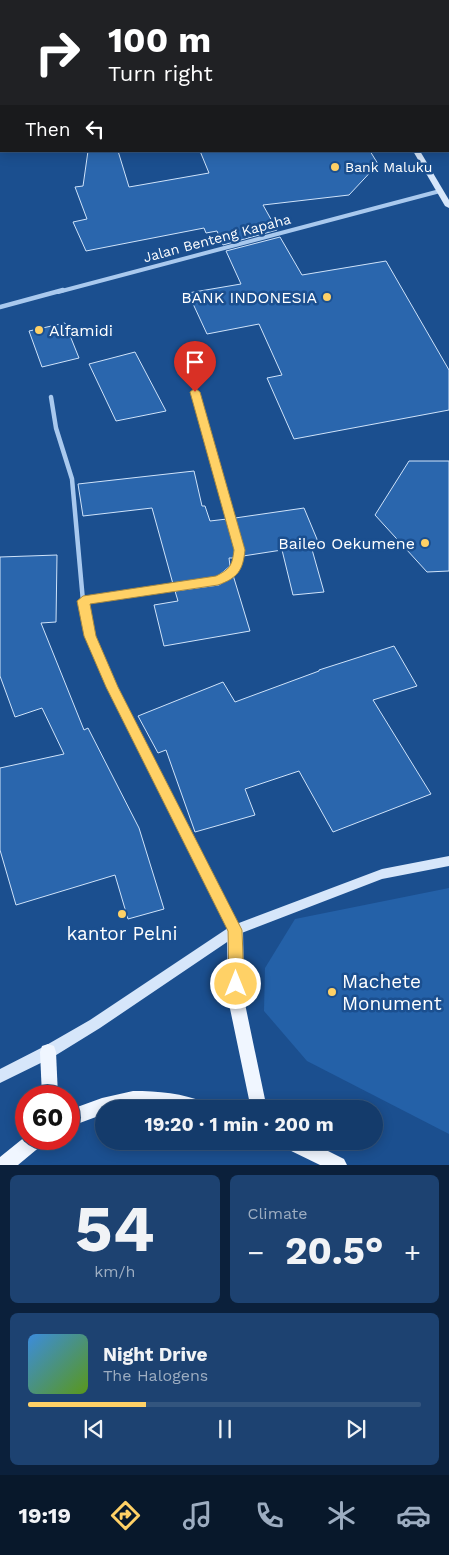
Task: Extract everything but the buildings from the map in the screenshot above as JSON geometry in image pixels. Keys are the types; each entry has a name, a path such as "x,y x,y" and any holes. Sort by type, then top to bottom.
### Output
{"main road":[{"path":"417,152 449,206"},
{"path":"440,191 449,189"},
{"path":"0,1076 48,1052 95,1024 235,930 382,874 449,861"},
{"path":"235,930 236,999 257,1100"},
{"path":"48,1052 50,1085"},
{"path":"127,1100 147,1100"},
{"path":"80,1115 95,1109"},
{"path":"4,1165 22,1150"},
{"path":"307,1150 338,1165"}],"street":[{"name":"Jalan Benteng Kapaha","path":"0,307 440,191"},
{"path":"83,601 218,580 230,574 238,565 240,550 195,392"},
{"path":"51,397 56,428 72,479 83,601 90,636 112,687 235,930"}],"shaded area":[{"path":"449,888 449,1134 307,1061 264,1011 265,968 295,919"}],"place":[{"name":"Bank Maluku","path":"335,167"},
{"name":"BANK INDONESIA","path":"327,297"},
{"name":"Alfamidi","path":"39,330"},
{"name":"Baileo Oekumene","path":"425,543"},
{"name":"kantor Pelni","path":"122,914"},
{"name":"Machete Monument","path":"332,992"}],"route":[{"path":"195,392 240,550 238,565 230,574 218,580 83,601 90,636 112,687 171,800 235,930 236,984"}]}
